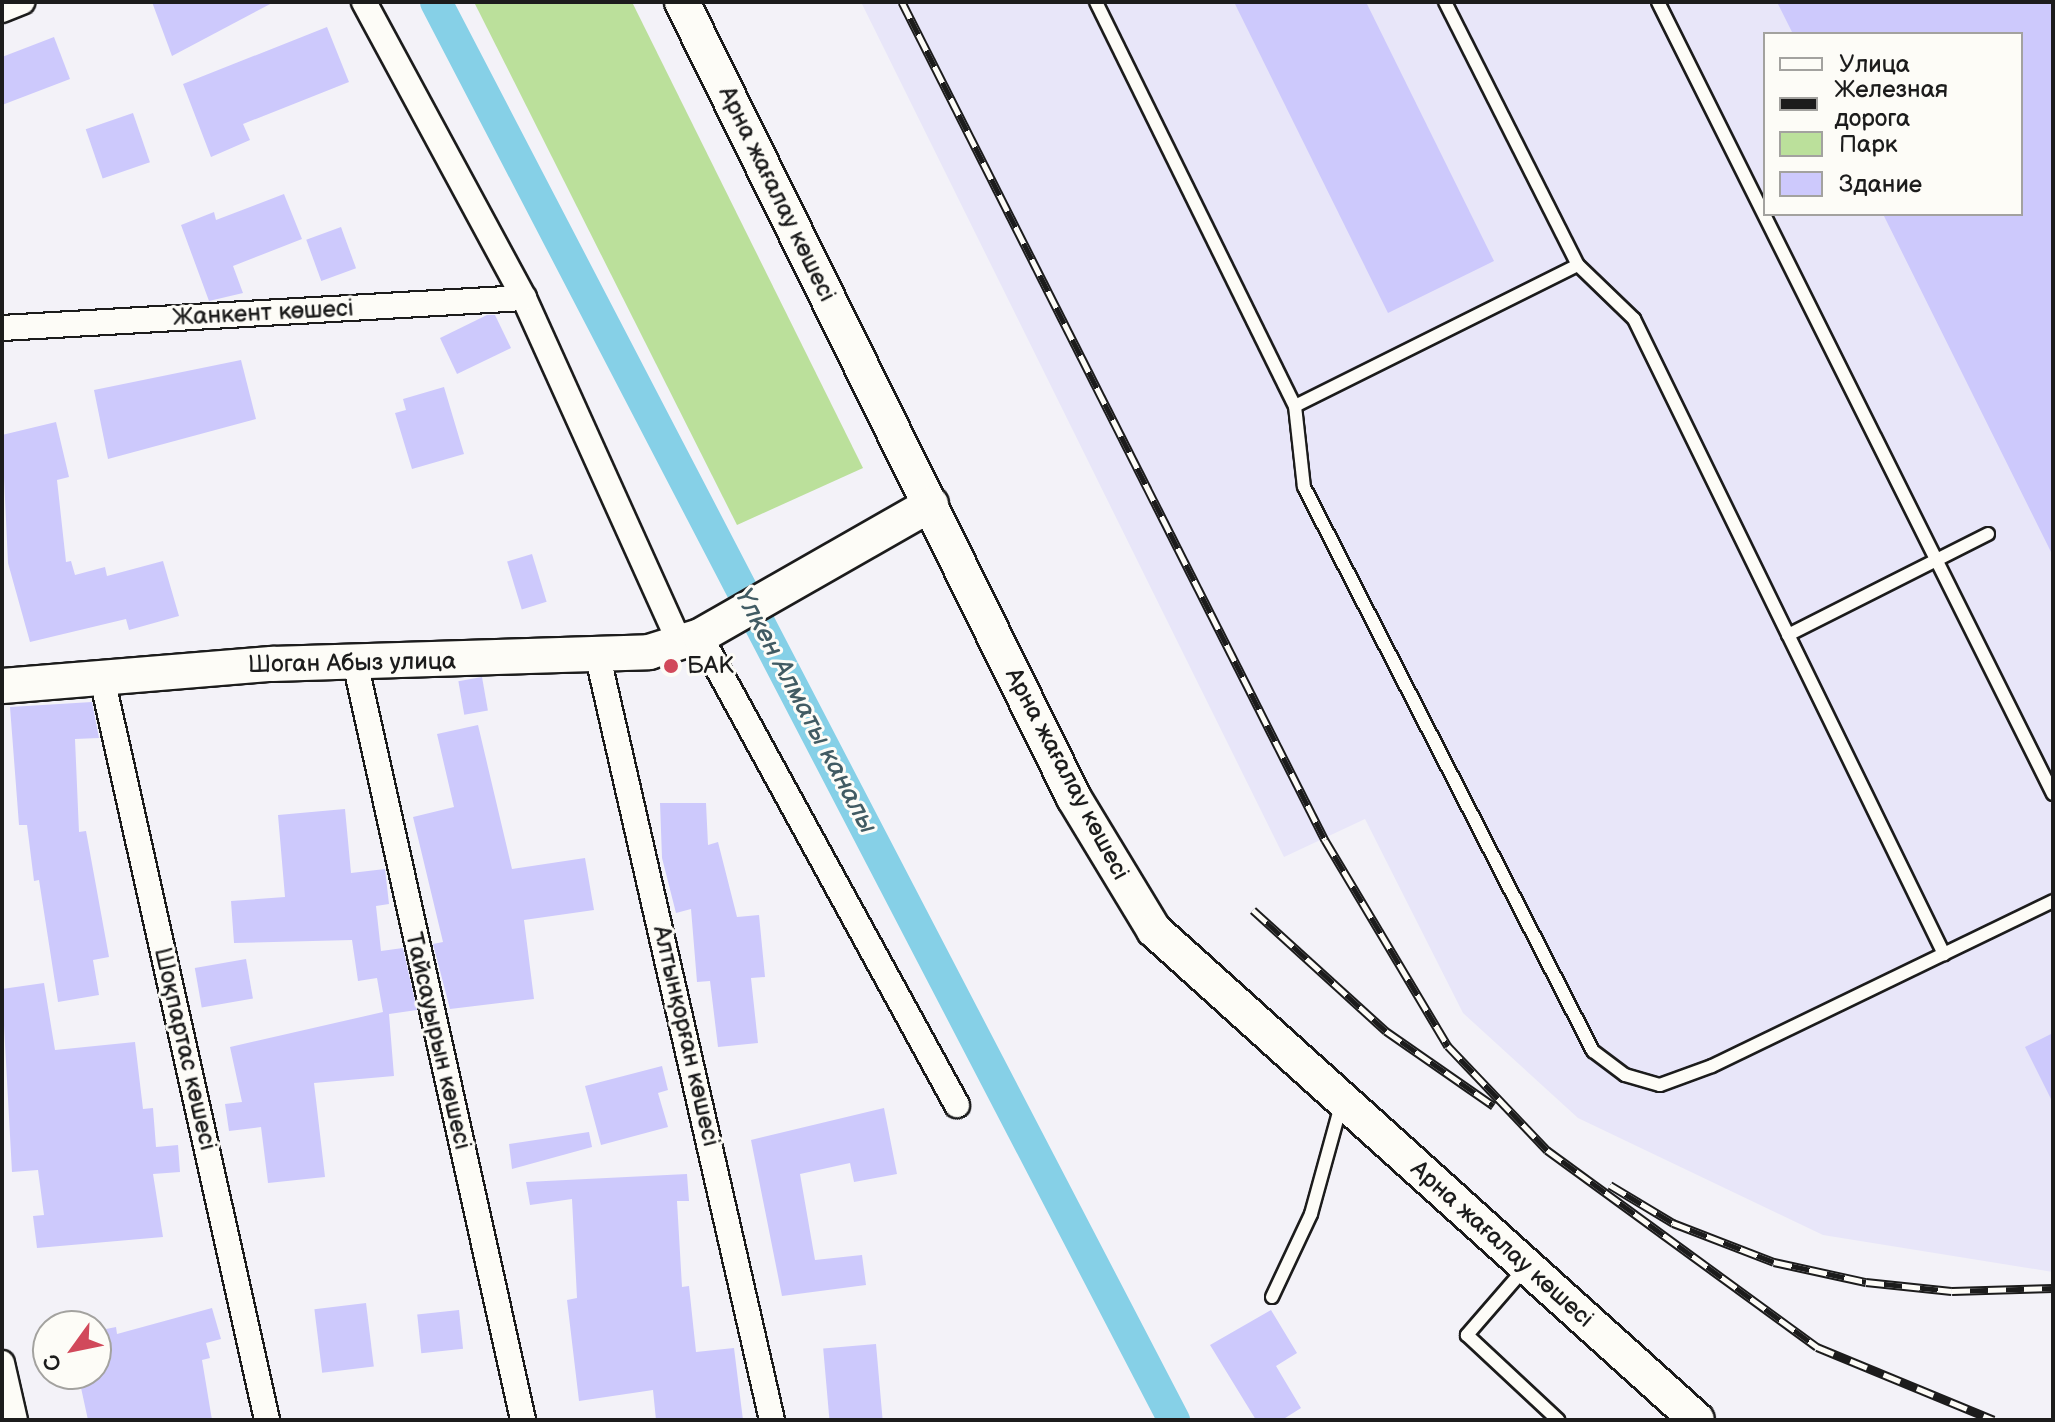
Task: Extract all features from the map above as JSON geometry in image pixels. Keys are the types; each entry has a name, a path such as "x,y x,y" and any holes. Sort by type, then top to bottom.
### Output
{"street":[{"path":"2,10 22,2"},
{"path":"364,2 524,298 690,639 957,1105"},
{"name":"Арна жағалау көшесі","path":"682,2 1074,798 1154,930 1697,1420"},
{"name":"Жанкент көшесі","path":"2,328 524,298"},
{"name":"Шоган Абыз улица","path":"2,686 355,662 649,652 690,639 813,575 931,504"},
{"name":"Алтынқорған көшесі","path":"597,653 772,1420"},
{"name":"Тайсауырын көшесі","path":"355,662 523,1420"},
{"name":"Шоқпартас көшесі","path":"102,678 267,1420"},
{"path":"2,1363 15,1420"}],"lane":[{"path":"1096,2 1295,406 1304,487 1593,1051 1625,1075 1660,1085 1712,1066 2053,901"},
{"path":"1445,2 1578,265 1634,319 1944,954"},
{"path":"1658,2 1763,212"},
{"path":"1765,216 2053,794"},
{"path":"1295,406 1578,265"},
{"path":"1788,635 1988,534"},
{"path":"1272,1297 1311,1214 1343,1098"},
{"path":"1526,1267 1467,1335 1558,1420"}],"shaded area":[{"path":"861,2 2053,2 2053,1272 1823,1235 1578,1118 1463,1013 1365,819 1284,857"}],"green space":[{"path":"474,2 632,2 863,468 737,525"}],"building":[{"path":"152,2 274,2 172,56"},
{"path":"1234,2 1366,2 1494,261 1388,313"},
{"path":"1777,2 2053,2 2053,556 1884,216 2023,216 2023,32 1792,32"},
{"path":"327,27 349,82 243,124 250,140 211,157 183,84"},
{"path":"54,37 70,79 2,105 2,57"},
{"path":"133,113 150,162 103,178 86,129"},
{"path":"284,194 302,239 233,266 243,293 209,301 181,225 214,212 216,220"},
{"path":"341,227 356,268 321,281 306,240"},
{"path":"487,315 495,315 511,348 457,374 440,338"},
{"path":"241,360 256,419 108,459 94,390"},
{"path":"444,387 464,454 412,469 395,413 406,410 403,399"},
{"path":"56,422 69,477 57,480 66,562 71,561 75,575 105,567 107,576 163,561 179,616 129,630 126,619 30,642 8,563 2,435"},
{"path":"532,554 547,602 522,609 507,562"},
{"path":"482,677 488,710 464,715 458,681"},
{"path":"92,702 99,738 75,739 79,832 86,831 109,957 93,960 99,995 58,1002 39,880 34,881 27,825 19,825 10,707"},
{"path":"478,725 512,869 585,858 594,910 524,920 534,999 450,1009 433,944 443,942 413,817 454,807 437,734"},
{"path":"660,803 706,803 708,845 718,842 737,917 759,915 765,977 751,978 758,1043 718,1047 710,981 697,982 691,909 676,913 662,858"},
{"path":"345,809 351,873 385,869 389,904 376,906 381,951 403,948 417,1010 389,1014 394,1076 314,1083 325,1177 268,1183 261,1127 229,1131 225,1104 242,1102 230,1047 383,1012 377,978 358,981 352,940 234,943 231,901 285,897 278,815"},
{"path":"246,959 253,998 202,1007 195,968"},
{"path":"44,983 55,1050 135,1042 143,1109 153,1108 156,1147 178,1145 180,1172 153,1174 163,1237 37,1248 33,1216 44,1215 38,1170 12,1172 2,989"},
{"path":"2053,1033 2053,1103 2025,1047"},
{"path":"662,1066 668,1090 658,1093 668,1127 601,1145 585,1086"},
{"path":"884,1108 897,1174 854,1182 850,1163 800,1174 815,1260 862,1255 866,1285 782,1296 751,1140"},
{"path":"589,1132 592,1147 512,1169 509,1144"},
{"path":"687,1174 689,1201 677,1201 682,1287 689,1286 696,1352 734,1348 743,1420 656,1420 653,1390 579,1401 567,1300 577,1298 572,1199 530,1205 526,1182"},
{"path":"366,1303 374,1367 322,1373 314,1309"},
{"path":"212,1308 221,1339 206,1343 210,1358 202,1360 212,1420 88,1420 81,1390 112,1390 112,1328 116,1327 117,1334"},
{"path":"459,1310 463,1349 421,1353 417,1314"},
{"path":"1271,1310 1297,1353 1276,1366 1301,1408 1282,1420 1256,1420 1210,1345"},
{"path":"876,1344 883,1420 829,1420 823,1349"}],"waterway":[{"name":"Үлкен Алматы каналы","path":"436,2 1174,1420"}],"railway":[{"path":"902,2 1325,840 1448,1046 1547,1150 1817,1347 1994,1420"},
{"path":"1253,910 1386,1031 1494,1106"},
{"path":"1610,1185 1673,1223 1774,1262 1866,1282 1952,1291 2053,1288"}],"place":[{"name":"БАК","path":"671,666"}]}
